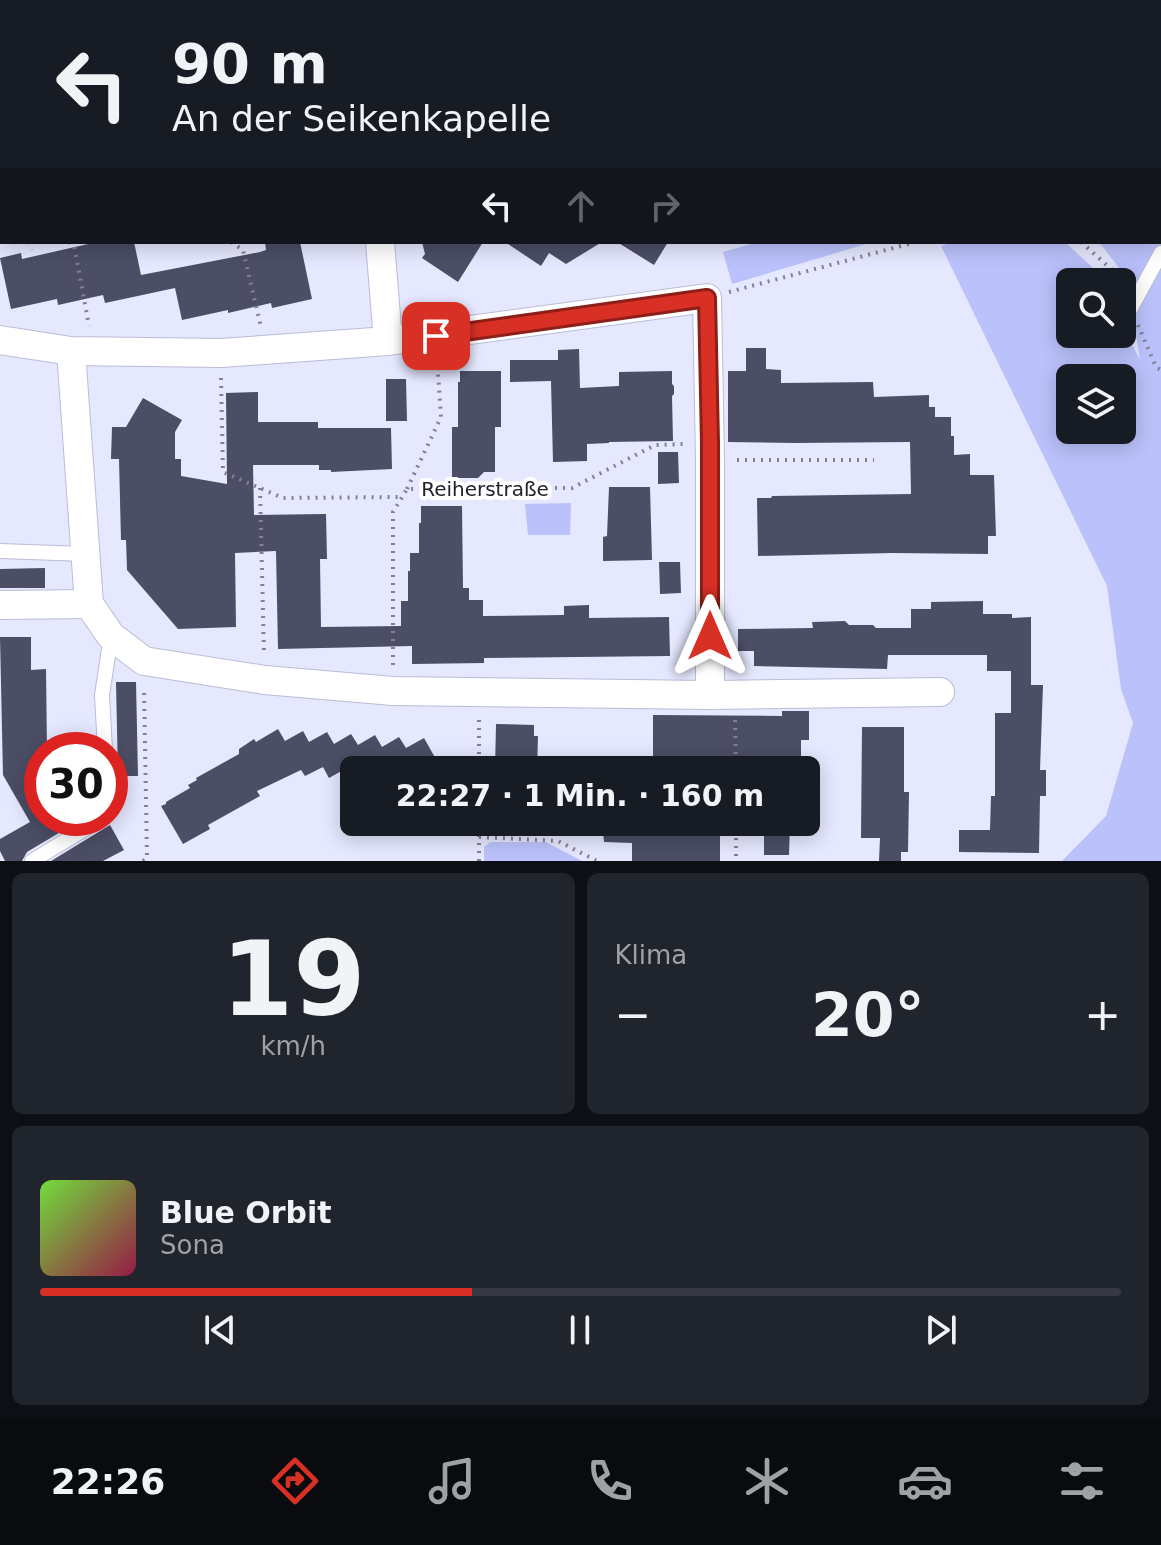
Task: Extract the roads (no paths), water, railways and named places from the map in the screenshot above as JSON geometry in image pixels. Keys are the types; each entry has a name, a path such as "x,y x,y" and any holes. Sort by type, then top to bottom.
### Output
{"street":[{"path":"380,244 388,341"},
{"path":"0,340 82,351 221,353 436,336 707,298 710,452 723,695"},
{"path":"82,351 85,554 89,604 111,636 144,661 265,680 393,691 723,695 940,692"},
{"path":"0,605 89,604"}],"lane":[{"path":"1136,299 1161,253"},
{"path":"0,551 85,554"},
{"path":"104,732 102,695 111,636"},
{"path":"32,861 73,836"}]}
